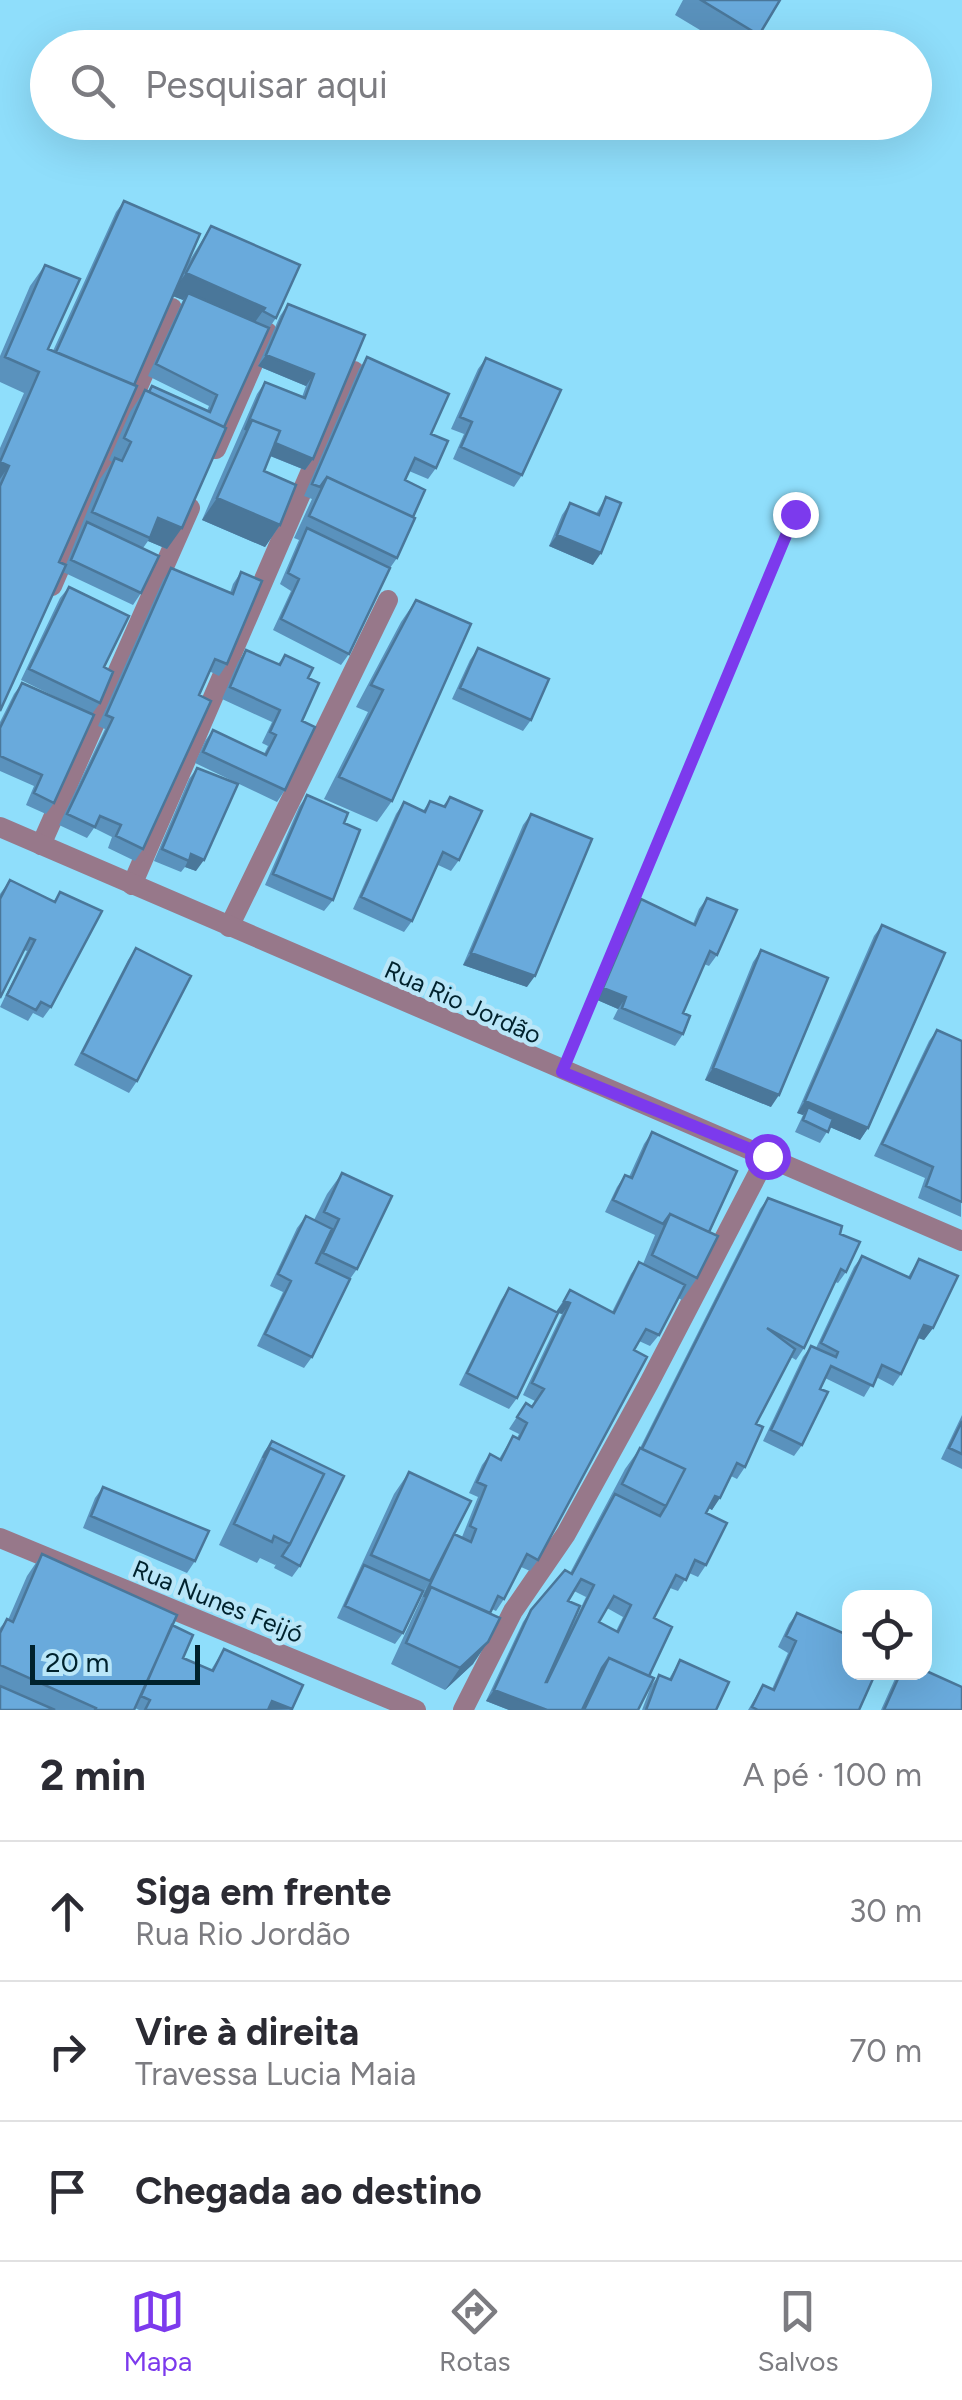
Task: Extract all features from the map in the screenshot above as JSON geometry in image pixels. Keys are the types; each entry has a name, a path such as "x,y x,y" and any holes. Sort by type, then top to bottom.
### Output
{"street":[{"path":"48,598 172,308"},
{"path":"41,845 268,332"},
{"path":"132,885 354,370"},
{"path":"228,927 388,600"},
{"name":"Rua Rio Jordão","path":"0,827 962,1241"},
{"path":"463,1710 513,1611 566,1534 650,1383 767,1156"},
{"name":"Rua Nunes Feijó","path":"0,1538 365,1700 416,1710"}],"path":[{"path":"562,1072 795,514"}],"building":[{"path":"701,0 780,0 762,30 751,30"},
{"path":"124,201 200,234 134,385 56,352"},
{"path":"211,226 300,265 276,318 263,311 265,308 186,273"},
{"path":"45,265 80,279 48,349 137,386 59,562 66,565 0,711 0,486 9,466 0,462 39,372 5,357"},
{"path":"188,293 269,328 224,427 149,392 152,386 210,412 217,395 156,364"},
{"path":"288,304 365,335 313,459 275,443 280,431 252,420 245,430 265,382 305,398 314,374 266,355"},
{"path":"367,357 449,394 431,434 448,441 436,468 415,458 405,480 425,490 413,517 327,477 320,487 312,484"},
{"path":"486,358 561,390 522,475 461,447 472,422 460,417"},
{"path":"145,390 226,428 182,528 158,518 150,538 92,512 115,458 122,461 131,442 124,438"},
{"path":"252,420 280,431 264,471 296,485 280,525 217,498"},
{"path":"327,477 415,518 397,558 309,516"},
{"path":"606,497 621,503 601,553 557,535 570,503 599,515"},
{"path":"87,522 159,556 141,593 71,560"},
{"path":"307,528 390,568 349,654 281,619 299,579 288,573"},
{"path":"171,568 233,594 241,572 262,581 227,664 215,659 199,695 211,701 143,849 116,836 121,825 100,816 95,827 67,814 113,718 106,715"},
{"path":"69,587 129,616 104,667 113,672 100,703 29,669"},
{"path":"416,600 471,624 392,801 339,777 383,690 371,685"},
{"path":"478,648 549,679 531,720 460,688"},
{"path":"246,650 280,665 285,655 313,668 308,678 319,683 302,721 315,727 285,790 203,752 213,730 266,755 276,735 270,732 280,710 230,687"},
{"path":"22,683 94,715 54,803 34,793 42,775 0,756 0,728"},
{"path":"197,768 238,784 204,860 191,854 189,861 162,849"},
{"path":"307,795 348,813 344,823 360,830 333,900 273,874"},
{"path":"450,797 482,811 459,860 443,852 412,921 361,897 404,802 425,812 430,801 445,807"},
{"path":"531,814 592,839 535,976 471,953"},
{"path":"10,880 55,902 60,892 102,911 51,1007 41,1002 36,1010 7,995 35,940 30,938 0,998 0,899"},
{"path":"707,898 737,910 717,955 710,951 683,1013 690,1016 683,1034 622,1008 626,997 603,988 641,899 695,925"},
{"path":"882,925 945,953 868,1128 805,1101"},
{"path":"136,948 191,976 137,1081 82,1053"},
{"path":"761,950 828,978 779,1095 713,1068"},
{"path":"937,1030 962,1041 962,1202 926,1186 933,1167 882,1144"},
{"path":"808,1107 833,1119 828,1132 803,1120"},
{"path":"652,1132 737,1171 709,1232 670,1214 663,1224 613,1200 625,1175 632,1178"},
{"path":"342,1173 392,1196 357,1269 323,1253 339,1219 324,1212"},
{"path":"768,1198 842,1226 840,1234 860,1242 846,1272 841,1269 804,1348 767,1328 795,1349 756,1424 763,1427 745,1467 737,1463 720,1498 715,1496 706,1513 727,1523 706,1565 695,1560 686,1580 676,1575 654,1618 672,1627 649,1676 609,1658 582,1710 547,1710 494,1690 531,1610 565,1570 572,1574 615,1494 660,1516 685,1469 642,1449","holes":["581,1579 594,1585 546,1682 580,1606 568,1601","614,1596 631,1605 618,1632 599,1622"]},
{"path":"670,1214 718,1236 697,1278 652,1255"},
{"path":"306,1216 332,1229 316,1263 350,1279 312,1357 265,1334 291,1281 278,1274"},
{"path":"862,1256 910,1278 919,1259 958,1276 933,1328 924,1325 901,1374 882,1365 873,1386 831,1366 820,1389 828,1392 802,1445 771,1430 811,1346 836,1357 838,1352 821,1343"},
{"path":"639,1262 685,1285 659,1335 646,1329 634,1350 647,1357 538,1560 527,1554 504,1599 498,1596 490,1613 431,1587 424,1597 454,1534 471,1542 476,1529 470,1526 486,1486 477,1482 490,1454 501,1460 513,1436 519,1439 527,1423 517,1417 526,1403 532,1407 544,1389 532,1383 570,1303 564,1301 570,1290 614,1313"},
{"path":"509,1288 558,1313 517,1398 467,1373"},
{"path":"962,1421 962,1454 949,1448"},
{"path":"272,1441 344,1476 300,1566 282,1556 324,1474 270,1448 263,1458"},
{"path":"270,1448 324,1474 290,1544 274,1536 272,1542 234,1524"},
{"path":"640,1448 685,1469 666,1506 622,1484"},
{"path":"409,1472 471,1501 430,1581 371,1555"},
{"path":"103,1487 209,1531 195,1561 91,1516"},
{"path":"42,1554 177,1615 134,1710 95,1710 0,1665 0,1633 7,1619 13,1622"},
{"path":"364,1565 423,1591 403,1633 345,1606"},
{"path":"431,1587 500,1618 488,1642 460,1668 406,1643"},
{"path":"797,1613 842,1633 842,1680 872,1680 859,1710 752,1707 763,1685 774,1690 796,1641 786,1636"},
{"path":"172,1625 193,1635 183,1658 213,1671 224,1649 303,1685 292,1709 272,1701 268,1710 145,1710 150,1700 141,1696"},
{"path":"609,1658 654,1678 638,1710 584,1710"},
{"path":"680,1660 729,1682 716,1710 646,1710 659,1675 671,1680"},
{"path":"932,1674 962,1687 962,1710 884,1710 897,1680 932,1680"},
{"path":"0,1686 55,1710 0,1710"}],"route":[{"path":"767,1156 562,1072 795,514"}]}
